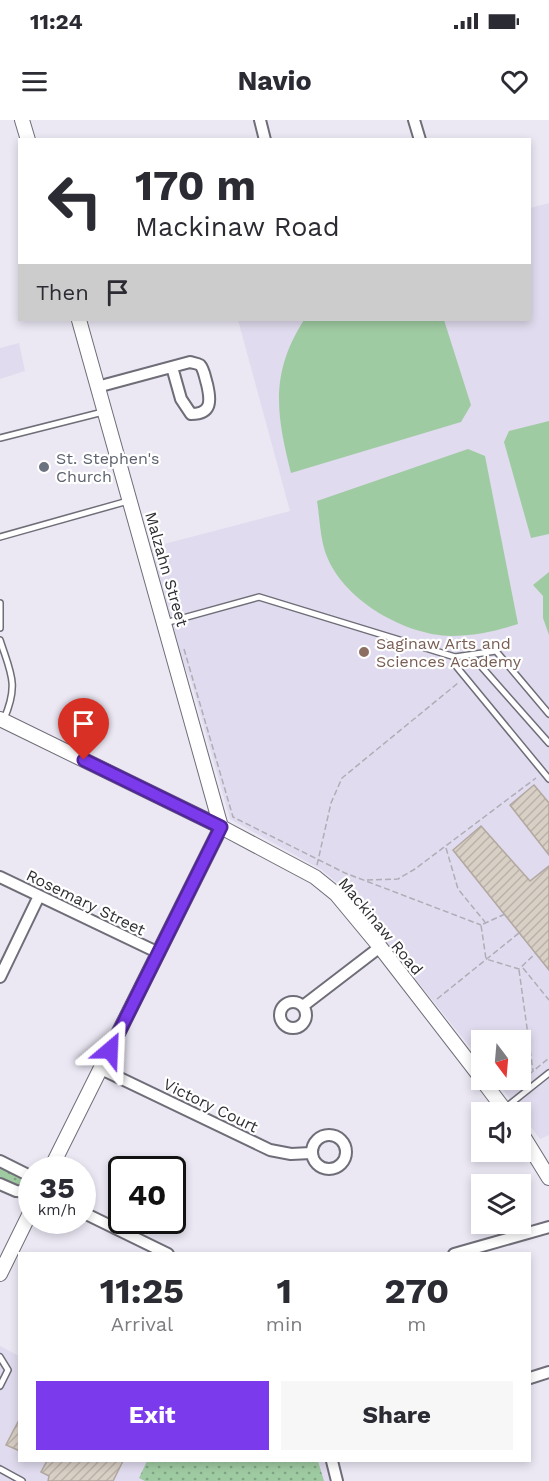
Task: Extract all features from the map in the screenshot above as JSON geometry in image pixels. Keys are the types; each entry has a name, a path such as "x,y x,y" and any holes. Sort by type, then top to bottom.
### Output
{"street":[{"path":"22,120 27,138"},
{"path":"260,120 264,138"},
{"path":"414,120 419,138"},
{"name":"Malzahn Street","path":"79,321 221,827"},
{"path":"98,387 190,362 199,365 203,370 210,403 209,409 199,414 190,414 185,409 172,367"},
{"name":"Mackinaw Road","path":"2,720 221,827 315,877 336,894 380,947 471,1065"},
{"path":"58,1156 221,827"},
{"name":"Rosemary Street","path":"0,877 159,953"},
{"path":"0,977 39,896"},
{"path":"303,1006 380,947"},
{"name":"Victory Court","path":"101,1070 270,1150 291,1154 312,1153"},
{"name":"Mackinaw Road","path":"490,1090 499,1102"},
{"path":"531,1149 549,1178"},
{"path":"0,1161 18,1170"},
{"path":"0,1184 18,1191"},
{"path":"96,1219 164,1252"},
{"path":"461,1252 549,1227"},
{"path":"0,1274 20,1234"},
{"path":"531,1378 549,1372"},
{"path":"332,1462 337,1481"}],"lane":[{"path":"0,438 105,411"},
{"path":"0,537 130,500"},
{"path":"165,623 259,597 455,657 496,651 549,714"},
{"path":"0,603 0,628"},
{"path":"0,640 14,685 13,699 2,720"},
{"path":"472,656 549,743"},
{"path":"455,657 456,666 549,779"},
{"path":"516,1102 549,1073"},
{"path":"0,1357 8,1370 0,1386"},
{"path":"0,1469 22,1481"}],"path":[{"path":"182,642 233,817 318,860 364,880 482,925"},
{"path":"315,877 331,803 342,778 461,681"},
{"path":"364,880 398,879 537,778"},
{"path":"445,846 459,889 485,923"},
{"path":"482,925 505,914"},
{"path":"482,925 486,959"},
{"path":"427,1007 519,933"},
{"path":"519,969 536,953"},
{"path":"486,959 519,969"},
{"path":"522,967 549,1000"},
{"path":"519,969 533,1071"},
{"path":"533,1071 549,1058"}],"shaded area":[{"name":"Saginaw Arts and Sciences Academy","path":"549,203 549,1135 540,1139 531,1127 531,1102 512,1102 503,1090 531,1090 531,1030 471,1030 471,1048 342,887 322,870 230,819 191,681 165,623 145,549 290,511 238,321 531,321 531,208"},
{"path":"19,343 25,371 0,379 0,348"},
{"path":"0,1346 18,1355 18,1462 332,1462 338,1481 0,1481"}],"green space":[{"path":"303,321 444,321 471,405 461,422 291,473 282,432 279,394 281,376 293,339"},
{"path":"549,421 549,534 531,538 504,442 509,431"},
{"path":"468,449 485,456 518,624 468,635 433,634 397,622 379,613 348,589 325,552 317,501"},
{"path":"549,572 549,635 543,618 543,596 533,585"},
{"path":"0,1166 18,1175 18,1186 17,1187 0,1179"},
{"path":"147,1462 318,1462 324,1481 145,1481 139,1478"}],"building":[{"path":"534,785 549,803 549,855 510,805"},
{"path":"481,826 530,881 549,866 549,970 453,850"},
{"path":"18,1422 18,1450 6,1445"},
{"path":"46,1462 122,1462 113,1481 48,1481 49,1476 41,1472"}],"place":[{"name":"St. Stephen's Church","path":"44,467"},
{"name":"Saginaw Arts and Sciences Academy","path":"364,652"}],"route":[{"path":"84,760 221,827 110,1050"}]}
